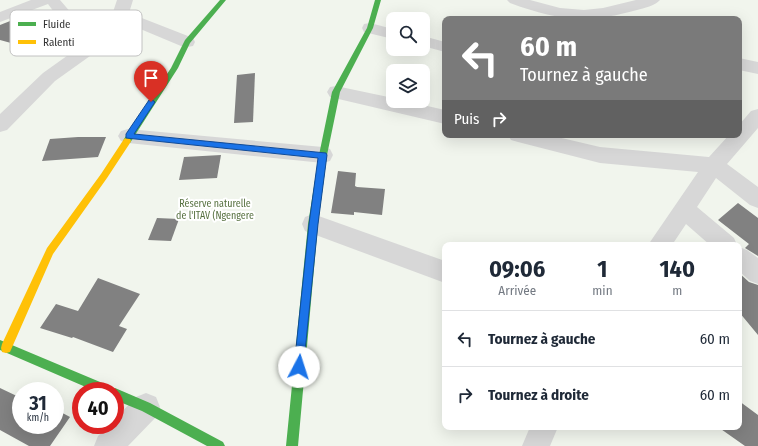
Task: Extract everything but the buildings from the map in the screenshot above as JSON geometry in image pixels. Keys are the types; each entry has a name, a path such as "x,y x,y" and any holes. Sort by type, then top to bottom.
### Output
{"street":[{"path":"19,10 45,0"},
{"path":"52,0 61,10"},
{"path":"122,10 125,0"},
{"path":"87,382 3,346 50,251 104,176 128,136 174,68 187,42 224,0"},
{"path":"292,446 313,224 323,155 336,92 370,28 378,0"},
{"path":"515,0 555,13 577,16 618,10 652,0"},
{"path":"0,17 10,13"},
{"path":"142,24 187,42"},
{"path":"370,28 386,32"},
{"path":"430,43 442,46"},
{"path":"0,124 49,77 78,56"},
{"path":"742,65 758,68"},
{"path":"336,92 442,116"},
{"path":"742,134 758,116"},
{"path":"128,136 323,155"},
{"path":"542,138 565,141 600,155 714,165 758,199"},
{"path":"661,242 714,165 738,138"},
{"path":"684,209 722,242"},
{"path":"313,224 442,271"},
{"path":"742,260 758,273"},
{"path":"124,398 146,407 219,446"},
{"path":"108,446 146,407"},
{"path":"536,446 543,430"}],"green space":[{"name":"Réserve naturelle de l'ITAV (Ngengere","path":"0,0 758,0 758,446 0,446"}],"traffic: fast":[{"path":"127,141 174,68 187,42 223,0"},
{"path":"292,446 313,224 323,155 336,92 370,28 378,0"},
{"path":"0,345 87,382"},
{"path":"124,398 146,407 219,446"}],"traffic: slow":[{"path":"6,348 50,251 104,176 127,141"}],"route":[{"path":"151,102 128,136 323,155 313,224 299,367"}]}
